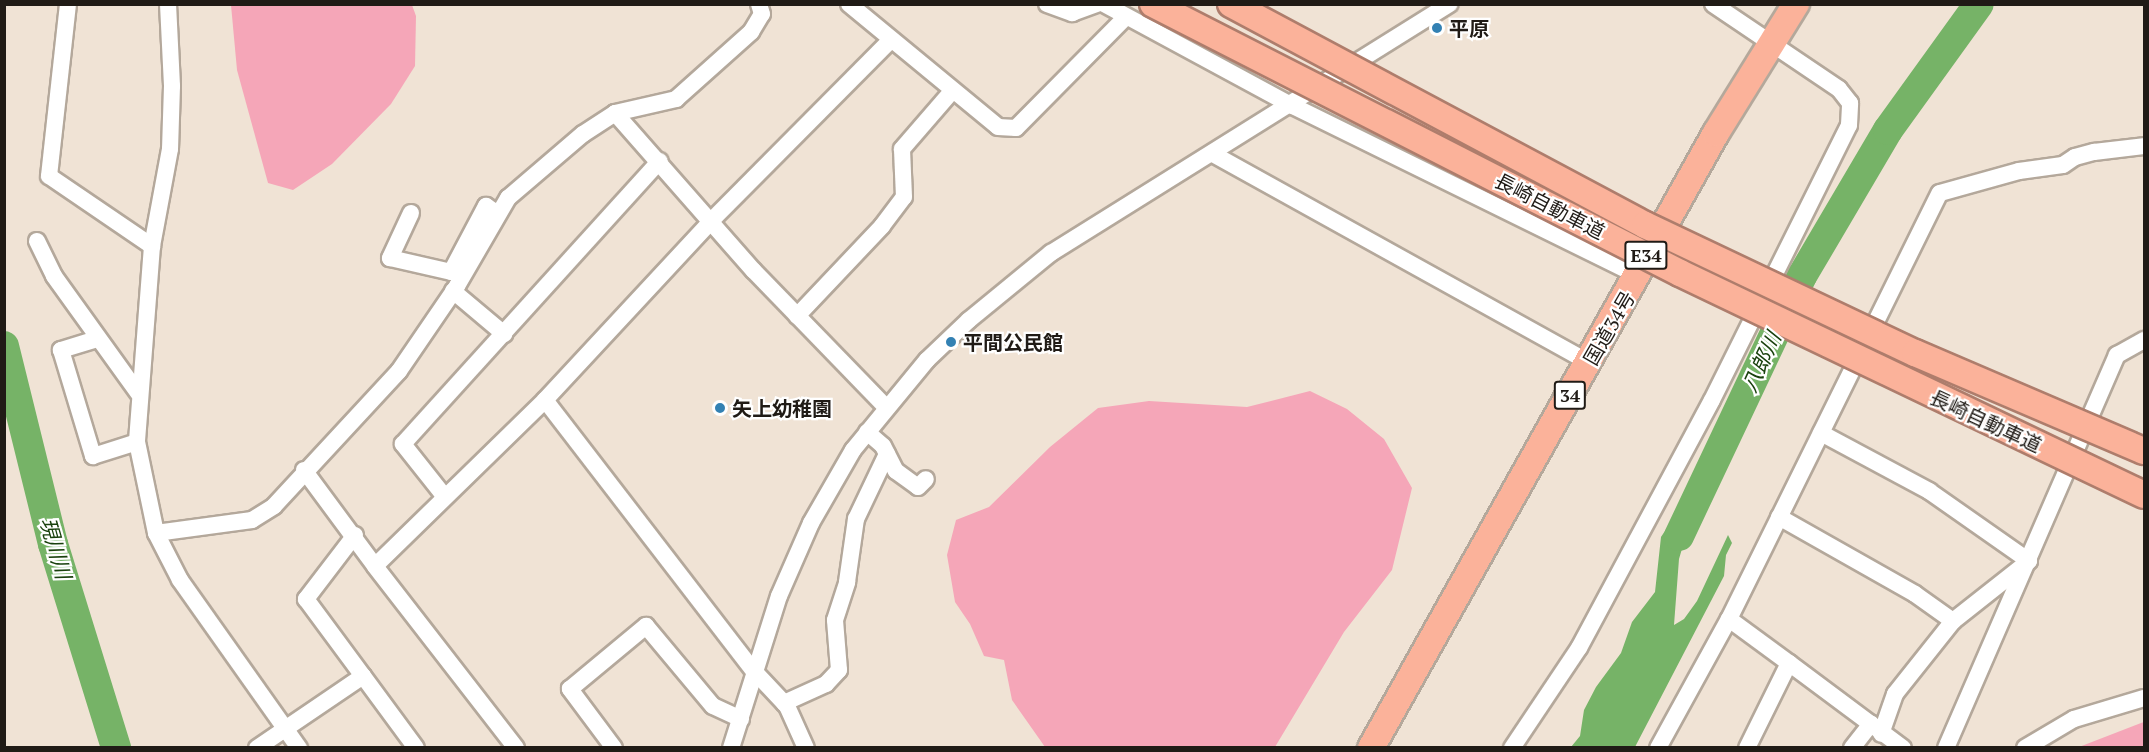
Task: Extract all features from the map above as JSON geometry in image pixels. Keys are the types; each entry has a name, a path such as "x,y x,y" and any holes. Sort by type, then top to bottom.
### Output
{"highway":[{"name":"長崎自動車道","path":"1153,4 1680,273 2145,495"},
{"name":"長崎自動車道","path":"1231,4 1645,225 1915,353 2145,452"},
{"name":"国道34号","path":"1371,747 1770,42 1796,4"}],"street":[{"path":"68,4 49,176 152,246"},
{"path":"168,4 172,86 170,149 152,246 138,393 137,442 156,533 180,580 299,747"},
{"path":"156,533 252,520 274,506 304,470 399,371 453,291 508,198 583,134 615,113 676,99 751,32 762,14 759,4"},
{"path":"849,4 890,41 998,127 1016,128 1145,4"},
{"path":"1047,4 1072,13 1097,4"},
{"path":"1104,4 1128,19 1293,105 1639,276"},
{"path":"731,747 779,596 811,523 839,471 867,432 886,407 948,339 1051,253 1293,105 1450,4"},
{"path":"1512,747 1579,648 1712,400 1849,125 1850,104 1839,89 1713,4"},
{"path":"375,566 545,400 712,220 890,41"},
{"path":"797,316 882,226 904,197 902,149 952,91"},
{"path":"615,113 712,220 754,271 886,407"},
{"path":"1658,747 1729,619 1940,193 2019,171 2062,165 2075,157 2094,152 2145,146"},
{"path":"1213,154 1589,362"},
{"path":"445,497 403,444 660,161"},
{"path":"411,213 390,258 451,272 486,206 498,214"},
{"path":"37,241 54,276 97,339 138,393"},
{"path":"453,291 504,334"},
{"path":"97,339 61,350 93,456 137,442"},
{"path":"1946,747 2117,355 2145,340"},
{"path":"545,400 754,671 784,703 806,747"},
{"path":"867,432 887,454 896,471 918,487 926,479"},
{"path":"1821,433 1929,491 2029,561"},
{"path":"784,703 826,684 839,670 835,620 847,582 856,519 887,454"},
{"path":"304,470 356,535 375,566 516,747"},
{"path":"1779,518 1915,594 1953,621"},
{"path":"356,535 306,598 416,747"},
{"path":"1852,747 1876,729 1895,694 1953,621 2029,561"},
{"path":"1729,619 1903,747"},
{"path":"614,747 570,689 646,626 713,706 741,719"},
{"path":"1747,747 1789,663"},
{"path":"257,747 363,676"},
{"path":"2025,747 2074,719 2145,698"}],"shaded area":[{"path":"231,5 412,5 416,16 415,66 391,104 332,164 293,190 268,183 237,70"},
{"path":"1310,391 1347,409 1384,439 1412,488 1392,570 1344,632 1275,747 1045,747 1012,700 1004,660 984,656 970,624 955,602 947,555 956,520 989,507 1050,447 1098,408 1149,401 1247,407"},
{"path":"1705,470 1679,559 1674,625 1684,619 1697,601 1728,535 1732,543 1726,555 1724,576 1635,747 1571,747 1580,736 1584,710 1596,687 1621,653 1632,622 1655,592 1661,537"},
{"path":"2144,722 2144,747 2079,747 2141,723"}],"waterway":[{"name":"八郎川","path":"1679,536 1802,276 1888,130 1979,4"},
{"name":"現川川","path":"4,346 53,544 116,748"}],"place":[{"name":"平原","path":"1437,28"},
{"name":"平間公民館","path":"951,342"},
{"name":"矢上幼稚園","path":"720,408"}]}
